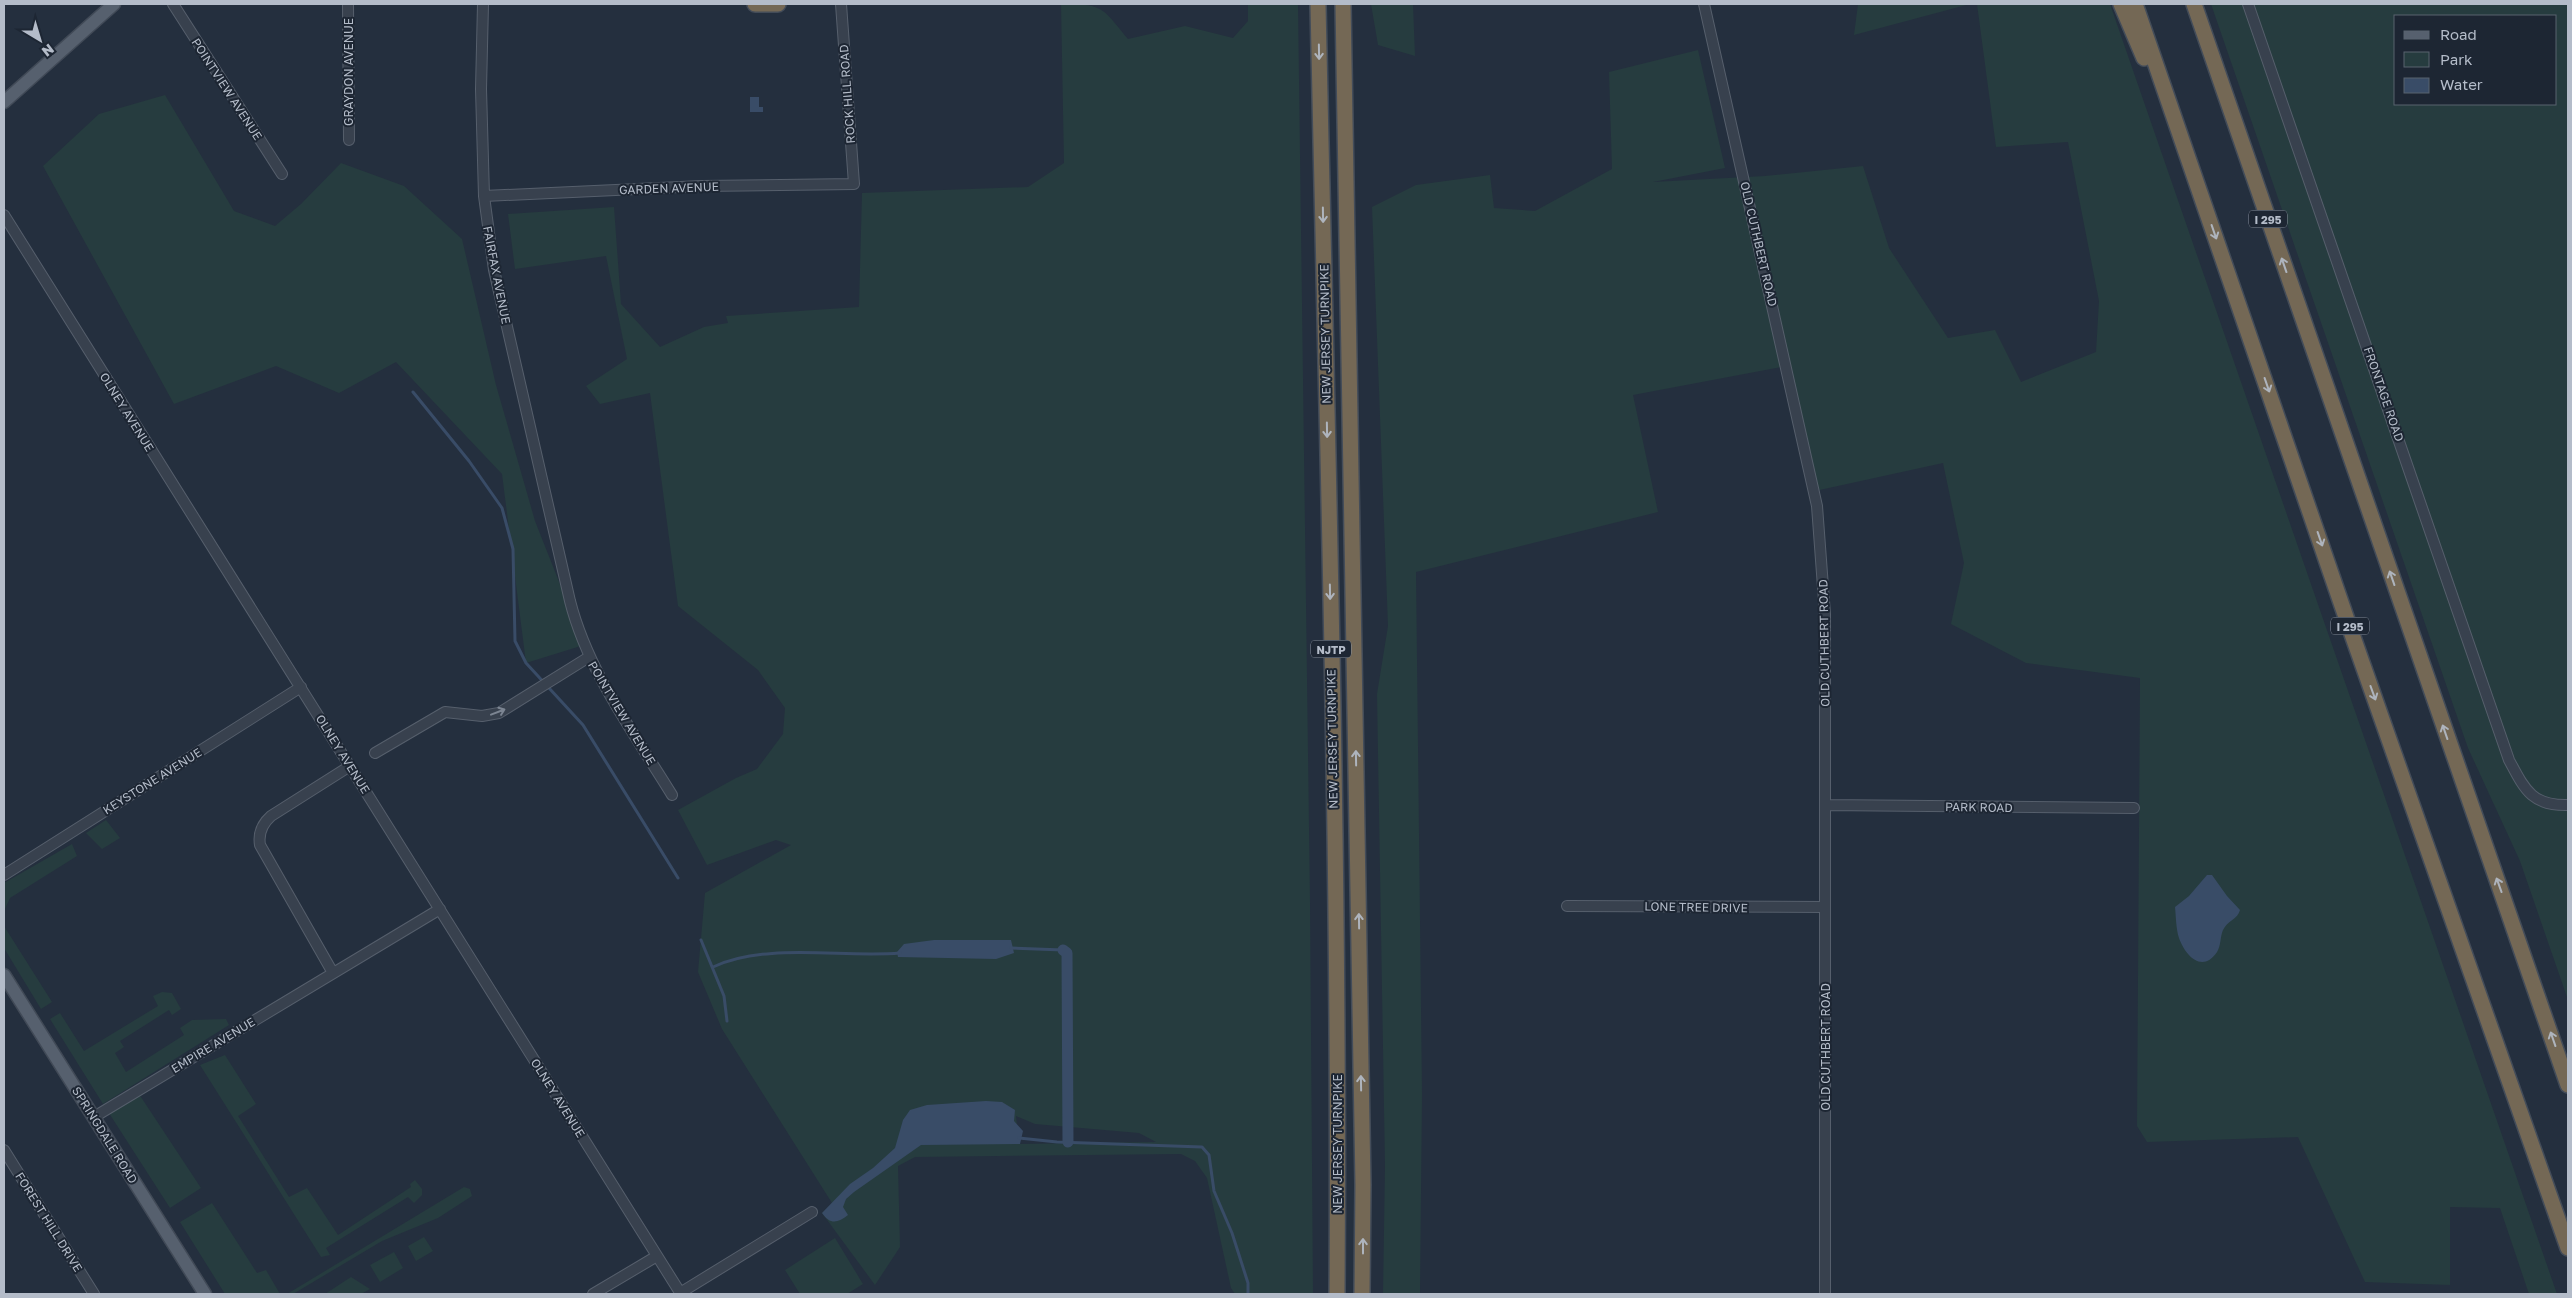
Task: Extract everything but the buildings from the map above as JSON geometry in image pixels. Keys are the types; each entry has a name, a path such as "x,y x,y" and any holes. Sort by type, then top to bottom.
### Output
{"highway":[{"path":"756,4 778,4"},
{"name":"NEW JERSEY TURNPIKE","path":"1318,4 1329,532 1338,1162 1337,1294"},
{"name":"NEW JERSEY TURNPIKE","path":"1343,4 1363,1175 1362,1294"},
{"path":"2121,4 2206,208"},
{"name":"I 295","path":"2135,4 2347,620 2568,1248"},
{"name":"I 295","path":"2194,4 2568,1085"},
{"path":"2206,4 2237,127"}],"main road":[{"path":"4,102 114,4"},
{"name":"SPRINGDALE ROAD","path":"4,975 205,1294"}],"street":[{"name":"POINTVIEW AVENUE","path":"173,4 282,174"},
{"name":"GRAYDON AVENUE","path":"348,4 349,140"},
{"name":"FAIRFAX AVENUE","path":"483,4 481,89 484,196 494,270 556,542"},
{"name":"ROCK HILL ROAD","path":"840,4 854,184"},
{"name":"OLD CUTHBERT ROAD","path":"1704,4 1817,506 1825,614 1825,1294"},
{"name":"FRONTAGE ROAD","path":"2248,4 2509,760 2521,783 2540,802 2568,805"},
{"name":"GARDEN AVENUE","path":"484,196 702,186 854,184"},
{"name":"OLNEY AVENUE","path":"4,215 680,1294"},
{"name":"POINTVIEW AVENUE","path":"556,542 575,621 589,657 672,796"},
{"path":"375,753 434,716 450,711 482,716 499,713 589,657"},
{"name":"KEYSTONE AVENUE","path":"4,875 301,687"},
{"path":"333,973 260,845 258,837 266,821 271,816 350,766"},
{"name":"PARK ROAD","path":"1825,805 2134,808"},
{"name":"LONE TREE DRIVE","path":"1567,906 1825,907"},
{"name":"EMPIRE AVENUE","path":"94,1117 440,909"},
{"name":"FOREST HILL DRIVE","path":"4,1150 94,1294"},
{"path":"680,1294 812,1212"},
{"path":"593,1294 657,1256"}],"green space":[{"path":"1061,4 1086,5 1100,10 1112,20 1128,39 1185,26 1233,38 1248,21 1248,4 1298,4 1310,902 1313,1294 1235,1294 1231,1288 1207,1178 1195,1161 1181,1154 915,1157 898,1166 900,1247 875,1285 822,1213 832,1203 722,1029 698,972 705,893 791,845 776,840 707,865 678,810 736,778 757,769 783,734 785,708 758,670 678,606 650,393 600,404 586,386 627,359 606,256 515,269 508,214 614,207 621,304 660,347 704,327 728,323 726,316 859,307 862,193 1028,187 1064,163","holes":["1016,1116 1035,1124 1139,1133 1156,1142 1019,1144"]},
{"path":"1371,4 1413,4 1415,56 1378,45"},
{"path":"1858,4 1970,4 1854,35"},
{"path":"1977,4 2110,4 2557,1294 2529,1294 2500,1208 2450,1207 2450,1285 2365,1282 2298,1137 2147,1142 2137,1126 2140,678 2026,663 1951,624 1964,563 1943,463 1815,491 1786,366 1633,395 1658,512 1416,572 1422,1094 1420,1293 1422,1294 1383,1294 1385,1166 1377,694 1388,626 1372,207 1416,185 1490,175 1494,208 1535,211 1612,169 1609,72 1698,50 1725,168 1653,182 1765,176 1863,166 1889,248 1948,338 1995,330 2021,382 2096,352 2099,301 2068,142 1996,147"},
{"path":"2211,4 2568,4 2568,1000 2520,861 2468,748"},
{"path":"165,95 234,211 275,226 301,204 341,163 404,186 462,239 496,385 535,521 584,645 526,663 502,474 396,362 339,393 276,366 174,404 43,166 99,114"},
{"path":"106,820 120,838 102,849 86,833"},
{"path":"72,844 77,856 10,898 4,911 4,883"},
{"path":"4,926 52,1002 41,1009 4,948"},
{"path":"162,992 172,993 181,1009 172,1015 169,1010 120,1041 124,1047 115,1053 126,1072 184,1035 180,1028 192,1020 226,1019 229,1025 103,1104 50,1019 60,1013 84,1051 158,1006 153,996"},
{"path":"225,1055 256,1104 238,1116 289,1197 307,1188 338,1235 411,1187 410,1184 415,1180 422,1189 422,1195 414,1203 408,1197 326,1248 330,1255 321,1257 200,1065"},
{"path":"137,1091 201,1188 170,1208 107,1110"},
{"path":"464,1187 470,1189 472,1196 438,1218 382,1241 293,1294 287,1294"},
{"path":"212,1203 257,1273 266,1270 280,1294 225,1294 180,1222"},
{"path":"424,1237 433,1251 416,1261 408,1246"},
{"path":"835,1238 863,1284 847,1294 800,1294 785,1270"},
{"path":"394,1252 403,1268 380,1282 370,1265"},
{"path":"351,1277 370,1289 361,1294 325,1294"}],"water":[{"path":"750,97 759,97 759,107 763,107 763,112 750,112"},
{"path":"2207,875 2212,875 2240,910 2237,916 2223,930 2217,952 2206,961 2200,962 2190,956 2179,938 2175,907 2189,896"},
{"path":"934,940 1011,940 1014,953 996,959 898,957 897,952 904,944"},
{"path":"986,1101 1002,1102 1015,1110 1014,1121 1023,1131 1020,1144 921,1145 846,1199 843,1207 848,1215 844,1218 834,1222 828,1220 822,1213 850,1184 873,1168 895,1148 903,1120 910,1110 927,1105"}],"waterway":[{"path":"413,392 469,461 502,508 513,549 515,641 526,663 583,725 678,878"},
{"path":"701,940 724,996 727,1021"},
{"path":"1011,948 1063,950"},
{"path":"1063,950 1067,953 1068,1142"},
{"path":"713,967 734,959 780,953 900,953"},
{"path":"1019,1138 1057,1142 1202,1147 1209,1155 1214,1191 1232,1233 1248,1283 1248,1294"}]}
